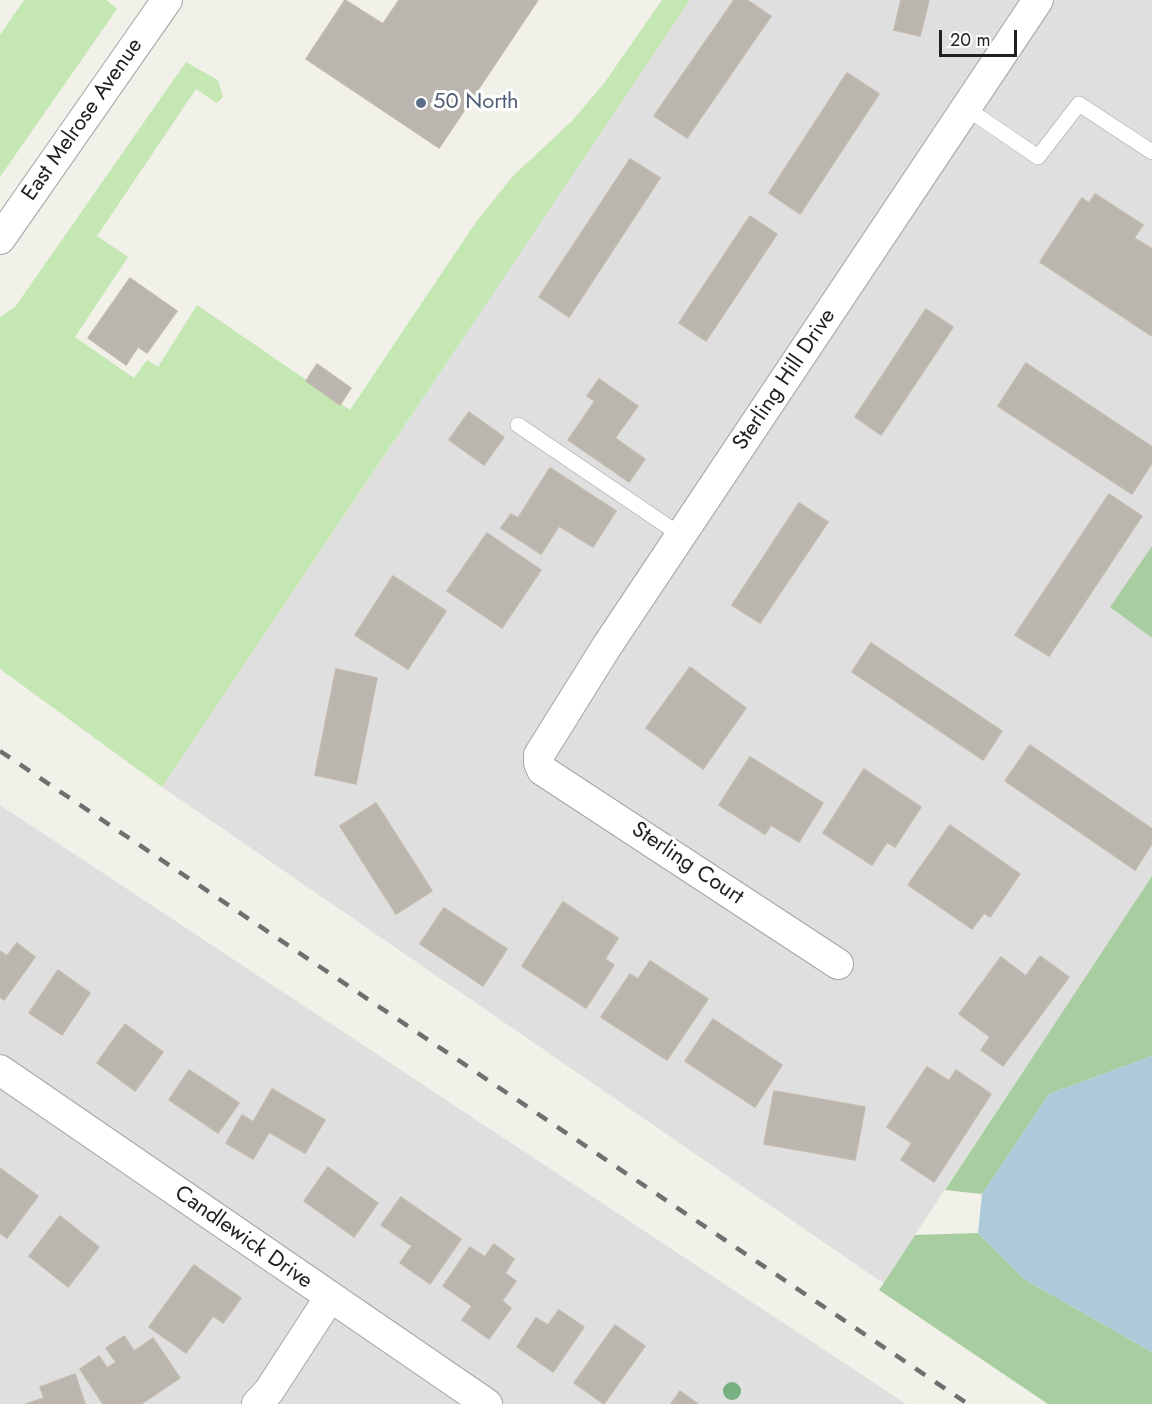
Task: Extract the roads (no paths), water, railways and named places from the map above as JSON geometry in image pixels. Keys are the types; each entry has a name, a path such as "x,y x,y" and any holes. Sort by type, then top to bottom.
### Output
{"street":[{"name":"Sterling Hill Drive","path":"538,763 539,755 607,646 1038,0"},
{"name":"East Melrose Avenue","path":"0,239 156,4"},
{"name":"Sterling Court","path":"538,763 543,770 838,964"},
{"name":"Candlewick Drive","path":"0,1070 487,1404"},
{"path":"257,1404 269,1391 330,1297"}],"lane":[{"path":"966,108 1038,157 1079,104 1152,152"},
{"path":"518,425 681,536"}],"water":[{"path":"1152,1056 1152,1352 1024,1279 978,1233 982,1194 1049,1094"}],"railway":[{"path":"0,751 968,1404"}],"place":[{"name":"50 North","path":"421,103"}]}
